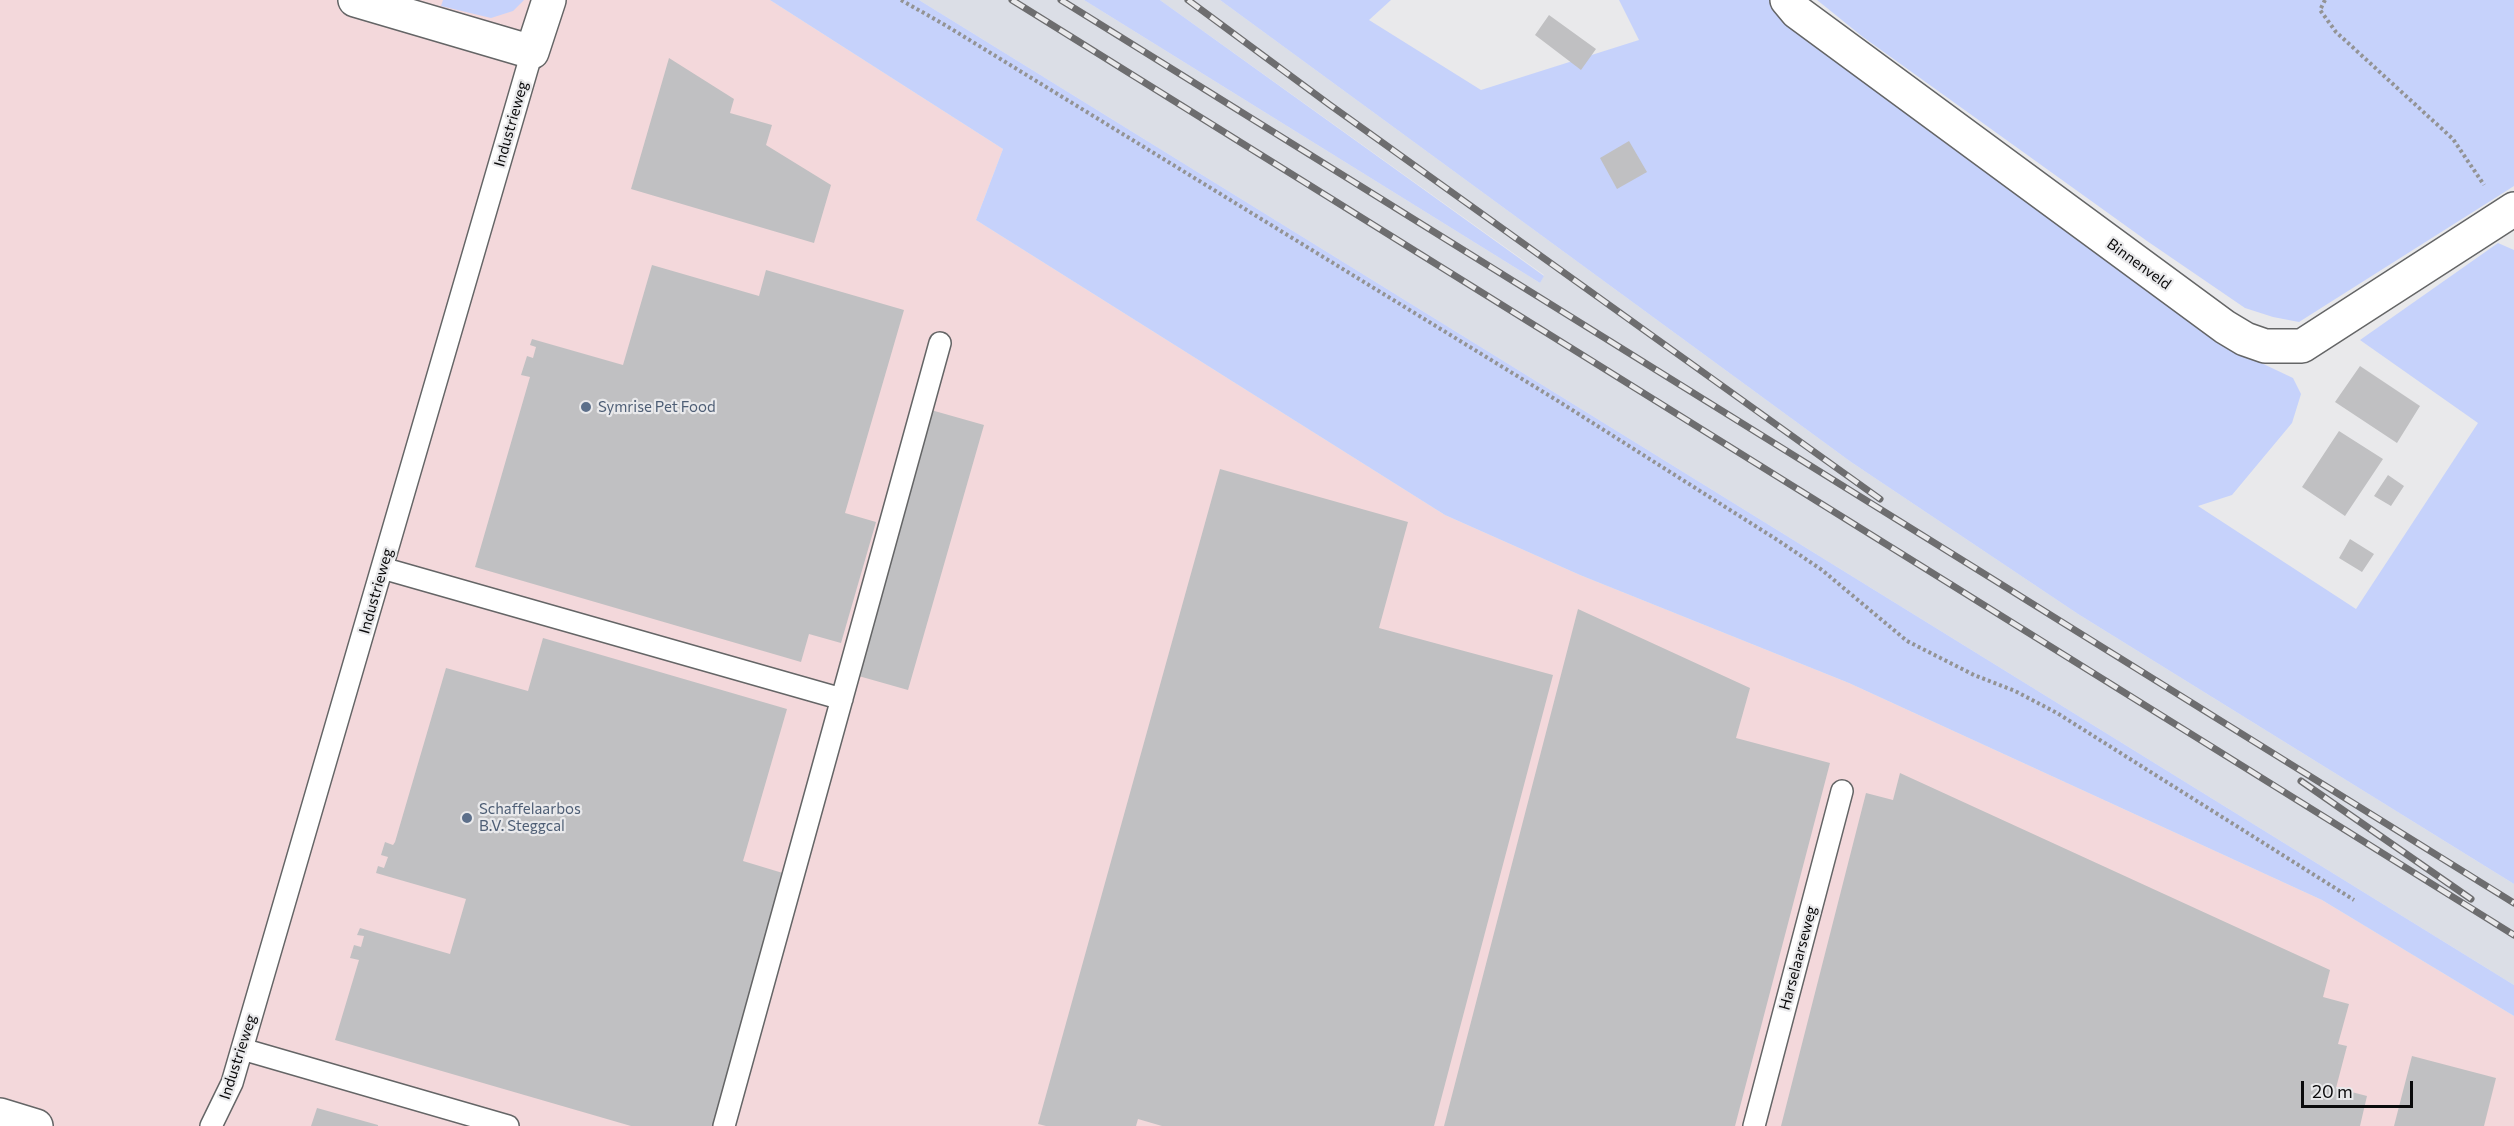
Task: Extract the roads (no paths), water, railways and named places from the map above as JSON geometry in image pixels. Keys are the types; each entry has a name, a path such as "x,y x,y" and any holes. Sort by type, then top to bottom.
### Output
{"street":[{"path":"355,0 532,52"},
{"name":"Industrieweg","path":"532,52 549,0"},
{"name":"Binnenveld","path":"1787,0 1797,12 2224,327 2245,339 2265,346 2302,346 2506,214"}],"lane":[{"name":"Industrieweg","path":"211,1126 232,1083 532,52"},
{"path":"724,1126 940,343"},
{"path":"382,568 842,699"},
{"name":"Harselaarseweg","path":"1754,1126 1842,790"},
{"path":"242,1049 508,1126"}],"railway":[{"path":"1012,0 2514,935"},
{"path":"1061,0 2514,903"},
{"path":"1188,0 1330,105 1880,499"},
{"path":"2301,781 2471,899"}],"place":[{"name":"Symrise Pet Food","path":"586,407"},
{"name":"Schaffelaarbos B.V. Steggcal","path":"467,818"}]}
